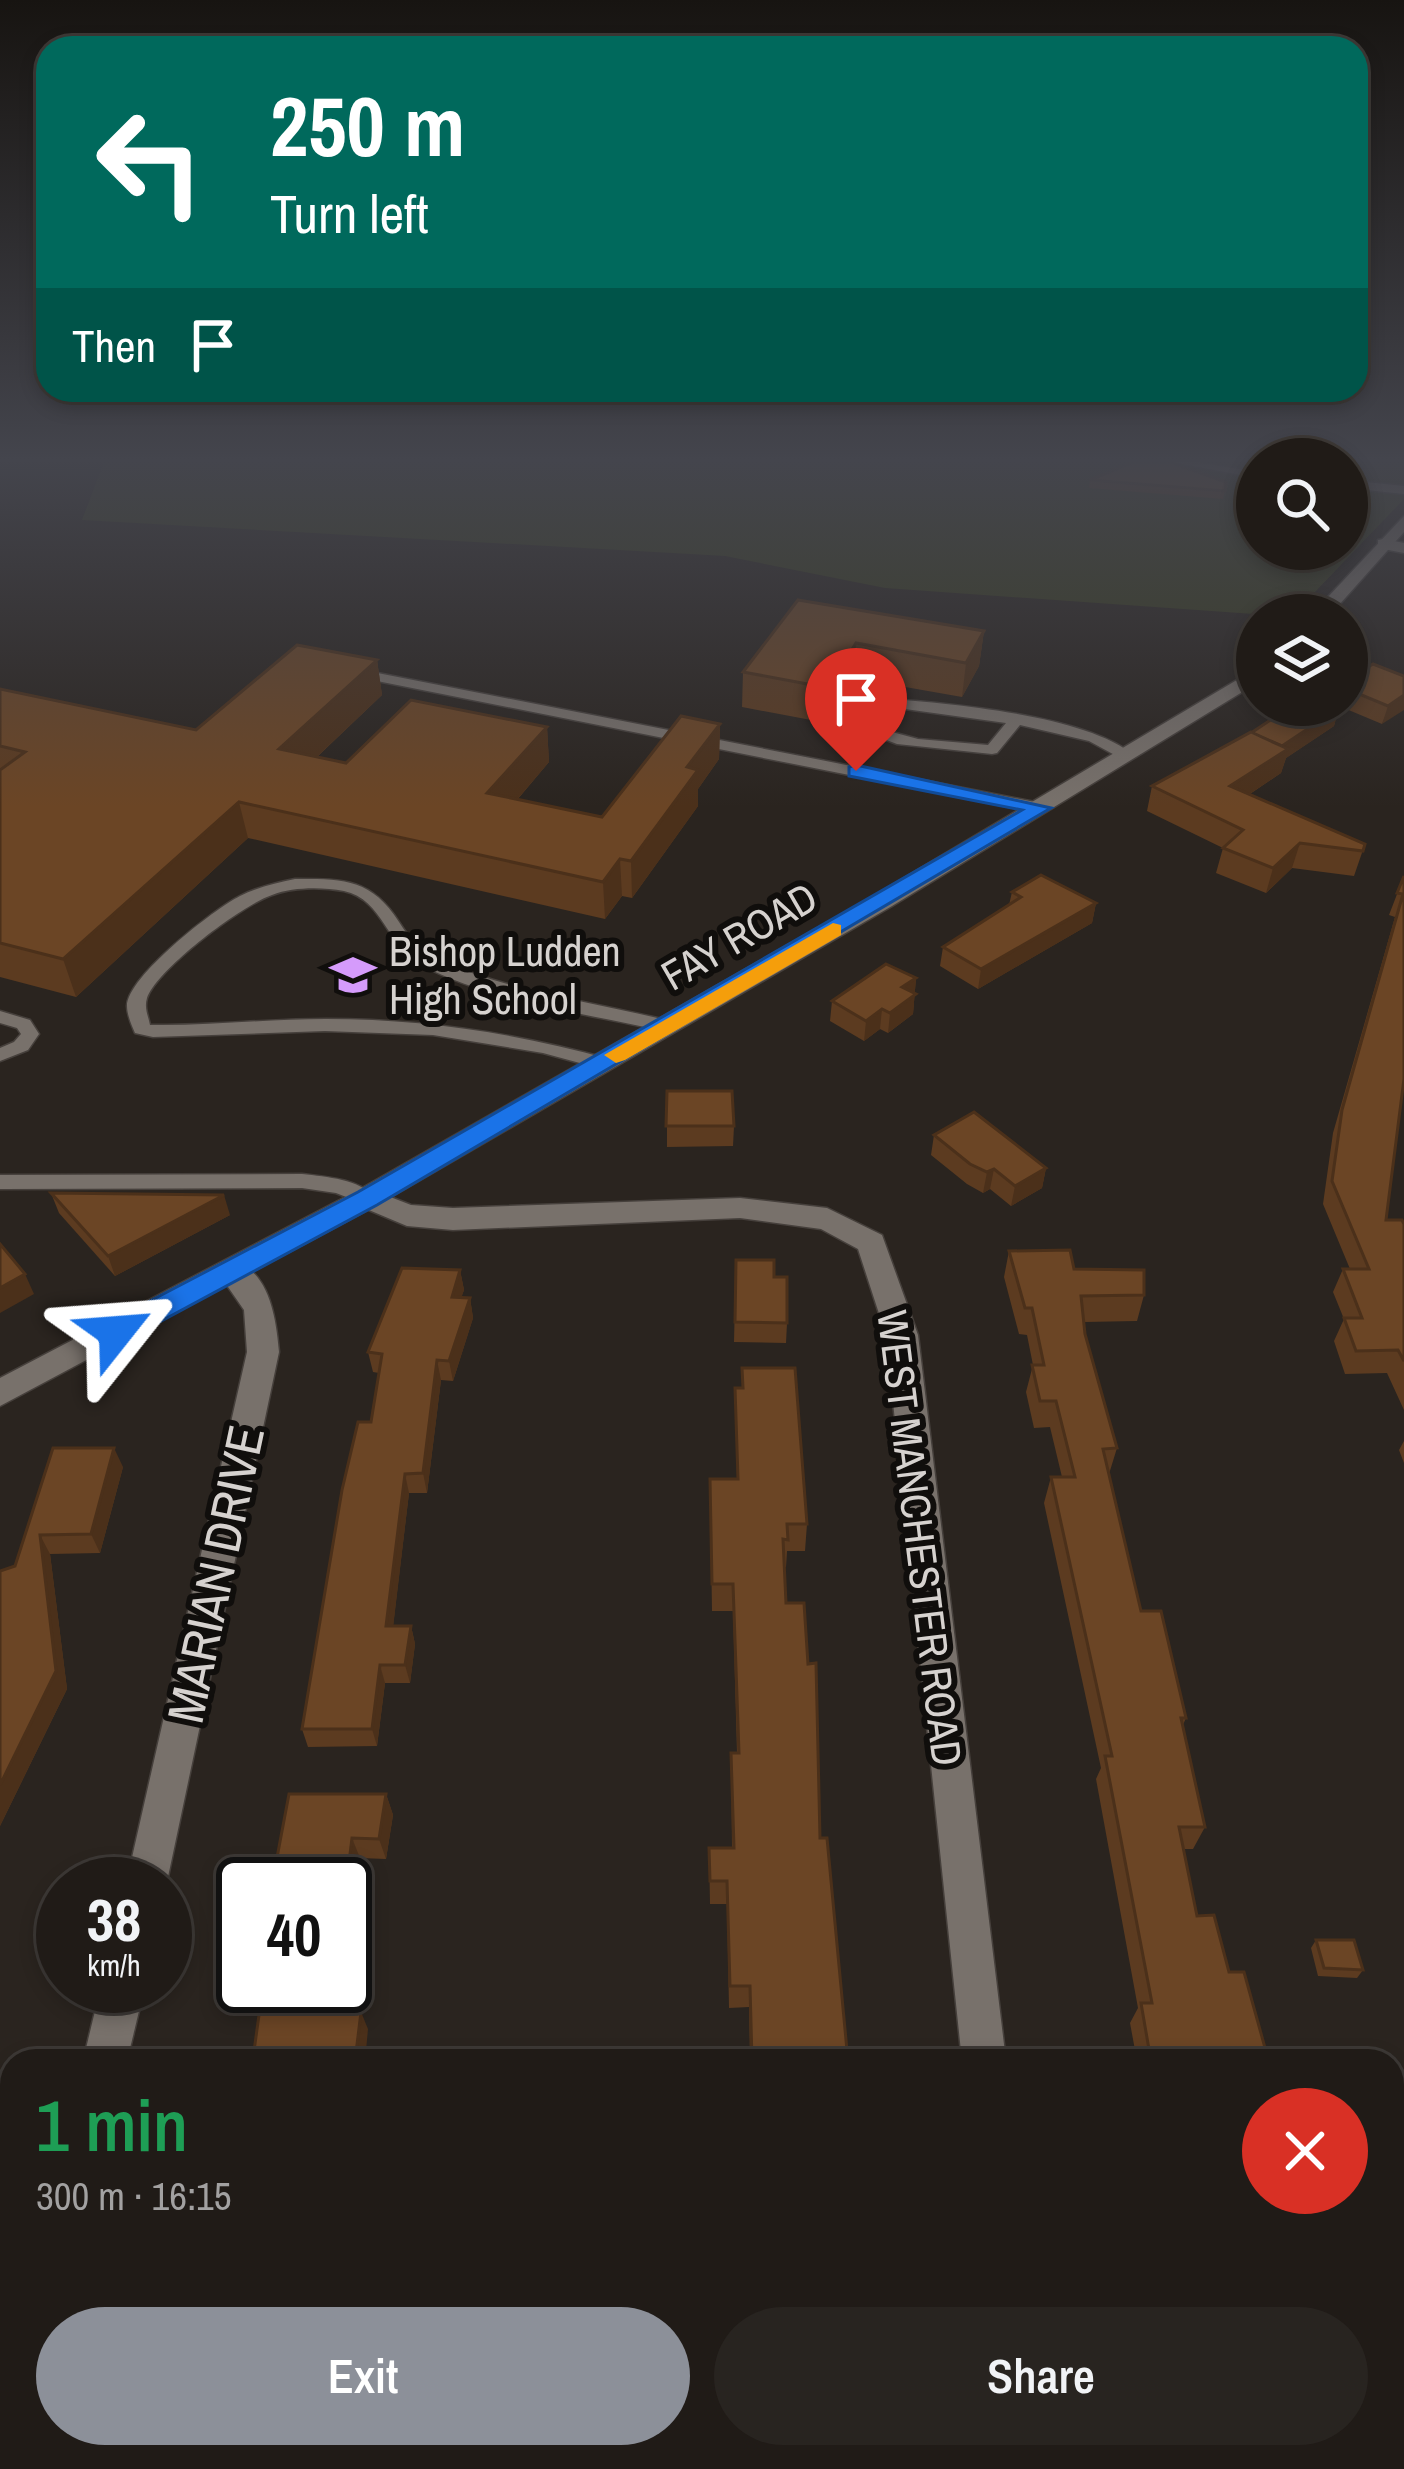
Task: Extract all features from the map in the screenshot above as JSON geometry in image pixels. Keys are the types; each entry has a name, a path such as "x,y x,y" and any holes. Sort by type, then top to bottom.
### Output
{"street":[{"name":"FAY ROAD","path":"0,1393 368,1198 1040,808 1236,687"},
{"name":"WEST MANCHESTER ROAD","path":"368,1198 406,1215 453,1219 740,1208 827,1219 871,1243 902,1335 983,2049"},
{"name":"MARIAN DRIVE","path":"152,1857 263,1352 260,1308 232,1271"},
{"path":"108,2049 116,2013"}],"lane":[{"path":"351,672 1040,808"},
{"path":"1014,723 992,750 972,750 870,732 849,721 861,703 876,700 1014,723 1092,737 1127,756"},
{"path":"602,1063 524,1038 454,1027 153,1030 142,1028 136,1006 141,990 216,916 243,897 308,882 345,886 370,896 411,954 454,974 667,1026"},
{"path":"0,1017 24,1024 29,1034 21,1046 0,1055"},
{"path":"0,1183 302,1181 339,1186 368,1198"}],"green space":[{"path":"831,577 1329,577 1313,594 1236,594 1236,613 885,588"}],"building":[{"path":"798,600 984,631 966,663 856,643 846,659 832,657 813,685 743,672"},
{"path":"297,645 377,660 279,749 346,763 411,700 547,727 487,793 602,817 681,716 720,724 687,767 698,770 631,861 620,859 603,882 239,802 63,959 0,943 0,770 25,752 0,746 0,689 196,730"},
{"path":"1373,664 1404,676 1404,695 1388,706 1368,698 1368,667"},
{"path":"1262,726 1312,726 1282,746 1251,733"},
{"path":"1251,732 1288,749 1230,786 1365,844 1363,851 1300,843 1273,868 1223,848 1243,830 1152,786"},
{"path":"1041,875 1096,903 981,969 943,947 1021,897 1012,892"},
{"path":"1404,876 1404,1079 1386,1220 1404,1224 1404,1361 1398,1350 1356,1351 1344,1318 1362,1318 1343,1269 1369,1269 1332,1181 1342,1110 1403,894 1397,893"},
{"path":"886,964 916,978 902,987 916,994 890,1013 882,1009 866,1021 832,1001"},
{"path":"667,1091 732,1091 734,1126 666,1126"},
{"path":"974,1112 1046,1168 1015,1186 994,1169 987,1172 970,1164 934,1135"},
{"path":"51,1193 224,1195 108,1256"},
{"path":"0,1244 25,1274 0,1288"},
{"path":"1070,1250 1074,1269 1144,1270 1144,1295 1081,1296 1085,1334 1117,1448 1103,1449 1141,1611 1161,1611 1186,1718 1181,1718 1205,1827 1179,1827 1197,1916 1214,1915 1229,1972 1244,1972 1265,2049 1149,2049 1141,2003 1152,2003 1105,1756 1112,1756 1051,1477 1075,1477 1056,1401 1040,1401 1032,1365 1044,1365 1032,1308 1025,1308 1009,1251"},
{"path":"736,1260 774,1260 774,1277 787,1277 787,1323 735,1322"},
{"path":"402,1268 460,1270 452,1297 470,1298 449,1361 437,1360 423,1473 405,1474 386,1626 411,1626 405,1665 380,1665 372,1729 302,1729 342,1490 358,1422 371,1422 382,1354 368,1352"},
{"path":"742,1368 795,1368 807,1524 787,1524 788,1540 783,1539 786,1603 804,1603 808,1664 816,1663 820,1838 827,1838 847,2049 752,2049 750,1986 730,1986 727,1881 710,1881 709,1848 734,1848 731,1753 739,1753 733,1584 712,1584 710,1479 738,1479 735,1388 743,1388"},
{"path":"53,1448 114,1448 91,1534 40,1535 56,1671 0,1785 0,1571 15,1566"},
{"path":"289,1794 386,1794 379,1839 352,1838 350,1857 277,1857"},
{"path":"1316,1940 1354,1940 1363,1970 1324,1968"},
{"path":"259,2013 361,2013 356,2049 254,2049"}],"slow traffic":[{"path":"616,1055 833,930"}],"place":[{"name":"Bishop Ludden High School","path":"353,975"}],"route":[{"path":"116,1332 368,1198 1040,808 856,771"}]}
